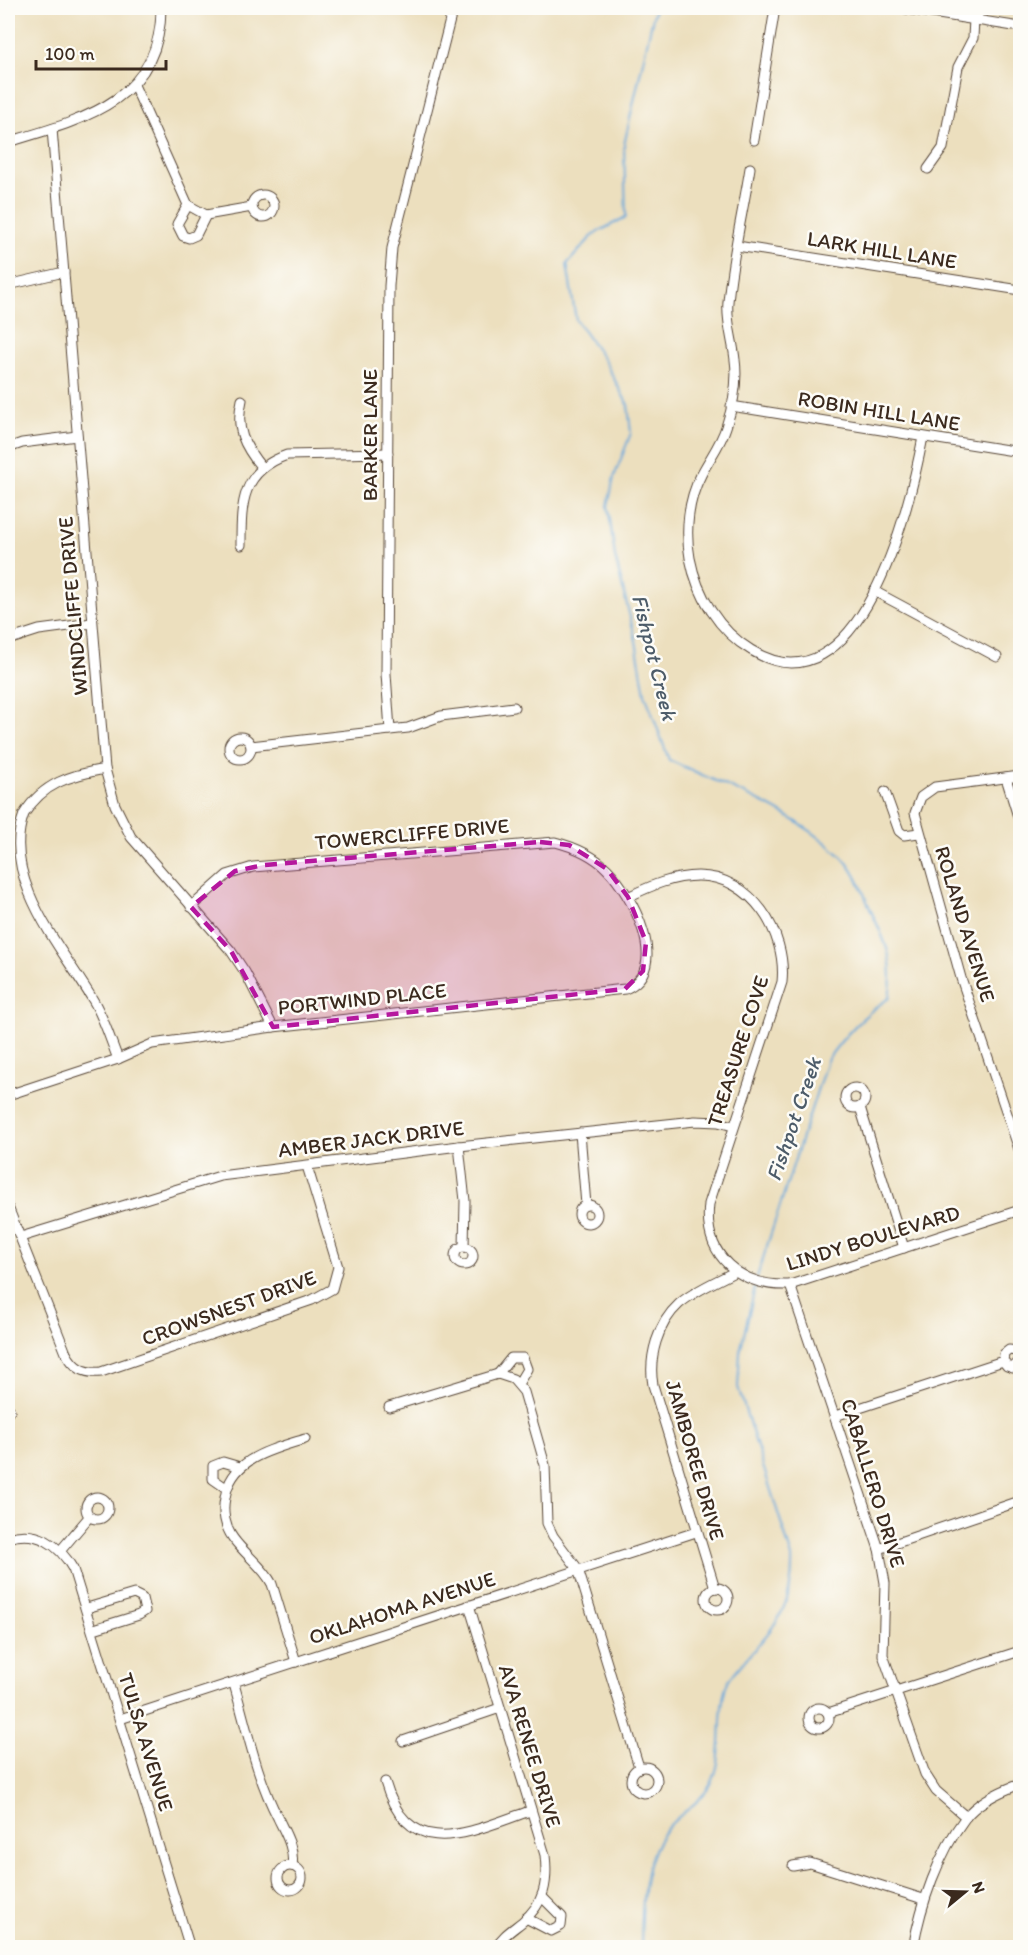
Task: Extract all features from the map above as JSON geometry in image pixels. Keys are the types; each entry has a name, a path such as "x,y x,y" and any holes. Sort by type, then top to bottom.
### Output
{"street":[{"path":"8,142 52,129 106,106 134,85 158,45 161,8"},
{"name":"BARKER LANE","path":"390,730 386,674 389,285 392,248 453,8"},
{"path":"754,140 776,8"},
{"path":"901,8 1020,27"},
{"path":"928,169 943,148 958,67 971,43 979,8"},
{"path":"134,85 188,205 206,215 252,207"},
{"name":"WINDCLIFFE DRIVE","path":"52,129 105,769 116,805 131,837 238,961 273,1027"},
{"path":"750,168 728,303 736,374 731,406 726,428 692,496 688,519 690,558 700,593 732,636 762,657 794,662 824,655 835,648 848,634 874,591 904,519 923,437"},
{"path":"188,205 177,224 183,236 189,238 196,235 206,215"},
{"name":"LARK HILL LANE","path":"737,246 1020,290"},
{"path":"8,285 64,272"},
{"path":"242,400 238,418 242,439 262,468"},
{"name":"ROBIN HILL LANE","path":"731,406 1020,452"},
{"path":"8,448 22,443 77,436"},
{"path":"242,544 244,495 251,481 262,468 288,455 388,453"},
{"path":"874,591 996,657"},
{"path":"8,640 39,630 93,623"},
{"path":"251,746 408,729 436,717 514,707"},
{"path":"105,769 58,780 35,799 16,829 12,865 22,896 93,1001 118,1059"},
{"path":"919,833 915,813 926,791 944,785 1020,776"},
{"path":"1006,778 1020,823"},
{"name":"ROLAND AVENUE","path":"885,792 899,831 904,835 919,833 962,978 1020,1152"},
{"name":"TOWERCLIFFE DRIVE","path":"191,907 228,875 253,867 540,842 569,845 594,858 619,882 628,897"},
{"name":"TREASURE COVE","path":"628,897 675,879 699,876 718,879 732,885 756,903 774,929 781,952 782,982 709,1204 708,1226 714,1245"},
{"name":"PORTWIND PLACE","path":"8,1095 118,1059 152,1044 273,1027 625,989 639,978 646,961 646,942 642,923 628,897"},
{"path":"860,1107 904,1248"},
{"name":"AMBER JACK DRIVE","path":"21,1237 208,1178 459,1146 695,1121 718,1122 733,1126"},
{"path":"580,1134 586,1205"},
{"path":"459,1146 465,1201 464,1247"},
{"name":"CROWSNEST DRIVE","path":"21,1237 66,1353 76,1367 84,1371 93,1373 111,1370 312,1300 332,1289 338,1268 307,1166"},
{"path":"8,1207 21,1237"},
{"name":"LINDY BOULEVARD","path":"714,1245 725,1263 745,1276 778,1285 790,1285 1020,1210"},
{"name":"JAMBOREE DRIVE","path":"715,1588 696,1532 653,1385 653,1356 661,1330 680,1303 736,1271"},
{"name":"CABALLERO DRIVE","path":"790,1285 879,1549 885,1582 881,1645 896,1692 930,1784 966,1817"},
{"path":"1009,1350 1017,1351 1020,1359 1013,1368 1006,1366 1003,1361 1004,1354 1009,1350"},
{"path":"389,1407 498,1374 511,1358 520,1356 526,1361 527,1369 518,1384"},
{"path":"835,1416 1003,1361"},
{"path":"498,1374 513,1379 524,1392 545,1465 547,1523 553,1536 578,1569 639,1767"},
{"path":"296,1662 268,1576 241,1549 228,1528 223,1506 226,1488 240,1467 253,1457 305,1439"},
{"path":"226,1488 213,1479 213,1466 223,1462 240,1467"},
{"path":"879,1549 1020,1501"},
{"path":"8,1538 26,1535 36,1537 48,1540 61,1550 89,1517"},
{"name":"OKLAHOMA AVENUE","path":"120,1719 234,1684 696,1532"},
{"name":"TULSA AVENUE","path":"61,1550 74,1569 94,1629 190,1947"},
{"path":"87,1608 134,1594 141,1598 144,1611 139,1615 94,1629"},
{"name":"AVA RENEE DRIVE","path":"469,1605 545,1855 546,1886 543,1898"},
{"path":"828,1713 1020,1652"},
{"path":"234,1684 267,1796 294,1857 292,1866"},
{"path":"403,1741 500,1708"},
{"path":"385,1782 392,1803 402,1818 411,1826 432,1836 459,1835 530,1811"},
{"path":"913,1947 923,1899 966,1817 990,1797 1020,1784"},
{"path":"793,1866 810,1863 923,1899"},
{"path":"495,1947 509,1930 526,1918 543,1898 562,1917 561,1926 551,1931 526,1918"}],"highlighted area":[{"path":"540,842 569,845 607,869 628,897 646,942 643,971 625,989 273,1027 231,951 191,907 235,871 264,865"}],"waterway":[{"name":"Fishpot Creek","path":"655,8 624,145 626,217 594,234 567,264 576,320 604,360 628,405 631,433 614,477 608,506 615,557 636,641 645,694 669,760 781,812 822,839 846,861 855,874 885,943 891,973 889,998 855,1026 827,1060 757,1277"},
{"name":"Fishpot Creek","path":"641,1948 645,1883 653,1852 669,1826 697,1802 711,1784 716,1773 720,1748 723,1698 726,1686 732,1675 774,1625 781,1614 790,1589 792,1557 738,1387 740,1352 756,1283"}]}
